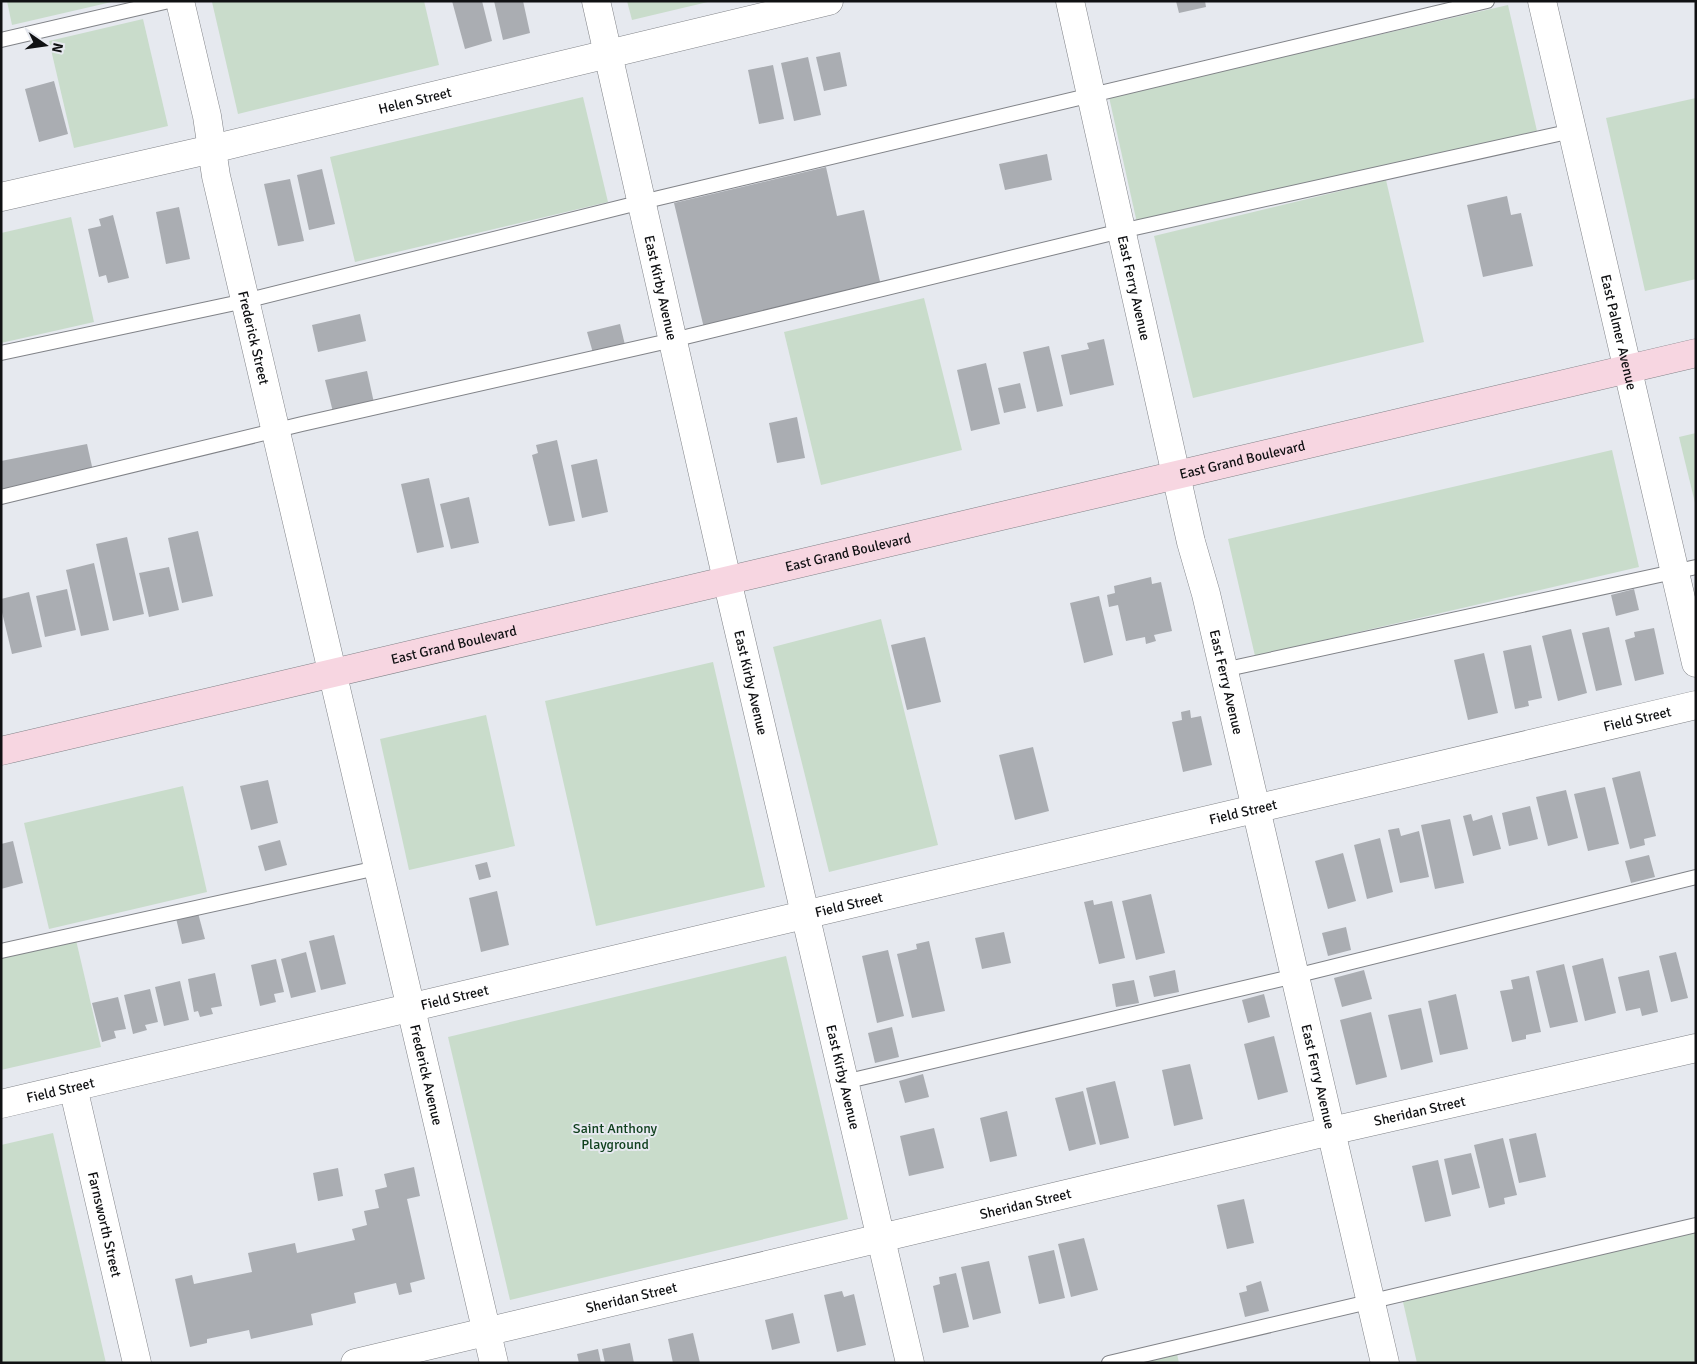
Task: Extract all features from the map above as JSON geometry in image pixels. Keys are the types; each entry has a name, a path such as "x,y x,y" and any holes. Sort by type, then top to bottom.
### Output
{"main road":[{"name":"East Grand Boulevard","path":"1,751 1696,353"}],"street":[{"name":"Frederick Street","path":"180,1 207,116 216,176 332,673"},
{"name":"East Kirby Avenue","path":"596,1 727,580 910,1363"},
{"name":"Helen Street","path":"1,196 212,149 828,1"},
{"name":"East Ferry Avenue","path":"1070,1 1176,475 1256,808 1385,1363"},
{"name":"East Palmer Avenue","path":"1542,1 1627,369 1685,570 1696,663"},
{"name":"Frederick Avenue","path":"332,673 486,1332"},
{"name":"Field Street","path":"1,1104 1696,705"},
{"name":"Sheridan Street","path":"354,1363 1331,1131 1696,1048"},
{"name":"Farnsworth Street","path":"73,1087 137,1363"},
{"path":"486,1332 494,1363"}],"lane":[{"path":"1,40 169,1"},
{"path":"1,353 245,301 642,202 1487,1"},
{"path":"1,496 276,430 673,340 1121,232 1572,131"},
{"path":"1223,670 1685,570"},
{"path":"1,951 377,868"},
{"path":"844,1082 1295,976 1696,877"},
{"path":"1109,1363 1371,1303 1696,1225"}],"green space":[{"path":"7,1 116,1 12,25"},
{"path":"424,1 439,65 238,114 212,2"},
{"path":"627,1 712,1 632,20"},
{"path":"1508,5 1537,131 1137,223 1109,97"},
{"path":"143,19 168,126 74,148 49,41"},
{"path":"583,97 608,202 355,262 330,157"},
{"path":"1696,98 1696,279 1645,291 1606,118"},
{"path":"1386,180 1424,342 1193,398 1154,236"},
{"path":"71,217 94,322 1,343 1,233"},
{"path":"924,298 962,450 821,485 784,332"},
{"path":"1696,433 1696,507 1679,437"},
{"path":"1612,450 1639,567 1255,656 1228,539"},
{"path":"881,619 938,845 829,872 773,647"},
{"path":"713,662 765,887 596,926 545,701"},
{"path":"486,715 515,846 409,870 380,739"},
{"path":"183,786 207,892 49,929 24,823"},
{"path":"76,940 101,1047 1,1070 1,957"},
{"name":"Saint Anthony Playground","path":"786,956 848,1219 510,1300 448,1037"},
{"path":"53,1133 106,1363 1,1363 1,1145"},
{"path":"1696,1230 1696,1363 1417,1363 1403,1302"},
{"path":"1177,1354 1179,1363 1138,1363"}],"building":[{"path":"452,1 482,1 492,41 465,49"},
{"path":"494,1 523,1 530,33 503,40"},
{"path":"1176,1 1205,1 1206,7 1179,13"},
{"path":"840,52 847,86 824,91 816,57"},
{"path":"808,57 821,115 794,121 781,63"},
{"path":"773,65 784,119 759,124 748,70"},
{"path":"54,81 68,134 39,142 25,89"},
{"path":"1047,154 1052,180 1005,190 999,164"},
{"path":"826,167 837,216 864,210 881,286 704,328 674,203"},
{"path":"322,169 335,224 309,230 297,175"},
{"path":"290,179 304,241 278,246 264,184"},
{"path":"1507,196 1511,215 1521,213 1533,266 1483,277 1467,205"},
{"path":"179,207 190,259 166,264 156,212"},
{"path":"113,215 129,278 108,283 106,275 99,277 88,229 101,226 99,219"},
{"path":"360,314 366,341 318,352 312,325"},
{"path":"620,324 625,345 593,353 587,332"},
{"path":"1104,339 1114,385 1070,395 1061,355 1089,349 1087,343"},
{"path":"1049,346 1063,406 1037,412 1023,352"},
{"path":"986,363 1000,424 971,431 957,370"},
{"path":"367,371 374,403 333,412 325,380"},
{"path":"1020,383 1026,408 1004,413 998,388"},
{"path":"797,417 805,458 777,463 769,423"},
{"path":"557,440 575,521 549,526 532,455 538,453 536,445"},
{"path":"87,444 93,471 1,490 1,461"},
{"path":"597,459 608,512 582,518 571,465"},
{"path":"429,478 444,547 417,553 401,484"},
{"path":"469,497 479,543 451,549 440,504"},
{"path":"198,531 213,596 182,603 168,538"},
{"path":"127,537 144,614 113,621 96,544"},
{"path":"94,563 109,630 81,636 66,570"},
{"path":"169,567 179,610 149,617 139,573"},
{"path":"1151,577 1152,584 1161,582 1172,631 1154,635 1156,641 1146,644 1145,637 1126,641 1118,605 1109,607 1107,595 1115,593 1114,586"},
{"path":"67,589 76,630 45,637 36,596"},
{"path":"1634,589 1639,610 1616,616 1611,595"},
{"path":"29,592 42,647 12,654 1,608 1,599"},
{"path":"1099,596 1113,655 1084,663 1070,603"},
{"path":"1609,627 1622,685 1596,691 1582,633"},
{"path":"1654,628 1664,674 1635,681 1625,640 1635,637 1634,632"},
{"path":"1571,629 1587,693 1558,701 1542,636"},
{"path":"925,637 941,702 907,710 891,645"},
{"path":"1531,645 1542,698 1528,701 1529,706 1515,709 1503,651"},
{"path":"1484,653 1498,713 1468,720 1454,660"},
{"path":"1190,710 1191,718 1201,716 1212,765 1183,772 1172,722 1182,720 1181,712"},
{"path":"1033,747 1049,811 1015,820 999,755"},
{"path":"1640,771 1656,836 1644,839 1645,845 1630,849 1612,778"},
{"path":"268,780 278,823 251,830 240,786"},
{"path":"1605,787 1619,844 1588,851 1574,794"},
{"path":"1566,790 1578,838 1548,846 1536,797"},
{"path":"1530,806 1538,839 1509,846 1502,813"},
{"path":"1471,814 1473,821 1492,815 1501,849 1473,856 1463,816"},
{"path":"1450,819 1464,883 1435,889 1421,825"},
{"path":"1399,828 1401,836 1419,831 1429,877 1400,883 1388,830"},
{"path":"1380,838 1393,892 1367,899 1354,845"},
{"path":"280,840 287,865 265,871 258,846"},
{"path":"13,841 23,883 1,889 1,844"},
{"path":"1343,853 1356,901 1328,909 1315,861"},
{"path":"1649,855 1655,877 1631,883 1625,861"},
{"path":"487,862 491,877 479,880 475,865"},
{"path":"497,891 509,945 481,952 469,898"},
{"path":"1151,894 1165,953 1136,960 1122,901"},
{"path":"1093,900 1094,905 1112,901 1125,958 1099,964 1084,902"},
{"path":"198,913 205,939 182,944 176,918"},
{"path":"1346,927 1351,950 1328,956 1322,933"},
{"path":"1004,932 1011,963 982,969 975,938"},
{"path":"334,935 346,984 321,990 309,941"},
{"path":"929,941 945,1011 912,1018 897,954 917,949 916,944"},
{"path":"888,950 904,1016 877,1023 862,956"},
{"path":"306,952 316,992 291,998 281,959"},
{"path":"1676,952 1688,998 1671,1002 1659,956"},
{"path":"1603,958 1616,1013 1585,1021 1572,966"},
{"path":"276,959 284,992 274,994 276,1002 260,1006 251,965"},
{"path":"1564,964 1578,1022 1550,1028 1536,971"},
{"path":"1175,970 1179,992 1154,997 1149,976"},
{"path":"1364,970 1372,999 1342,1007 1334,978"},
{"path":"1649,970 1658,1012 1642,1016 1640,1008 1626,1011 1618,977"},
{"path":"215,973 222,1006 211,1008 213,1014 200,1017 198,1011 194,1012 188,979"},
{"path":"1529,976 1541,1032 1526,1035 1526,1039 1512,1042 1500,991 1513,989 1511,980"},
{"path":"1134,980 1139,1003 1116,1007 1112,984"},
{"path":"180,981 189,1020 164,1026 155,987"},
{"path":"150,989 158,1022 145,1025 147,1030 133,1034 124,995"},
{"path":"1264,994 1270,1017 1248,1023 1242,1000"},
{"path":"1456,994 1468,1049 1440,1055 1428,1001"},
{"path":"118,997 126,1029 114,1031 116,1038 102,1042 92,1003"},
{"path":"1421,1008 1433,1062 1401,1070 1388,1015"},
{"path":"1371,1012 1387,1077 1356,1085 1340,1020"},
{"path":"892,1027 899,1057 875,1063 868,1033"},
{"path":"1274,1036 1288,1092 1258,1100 1244,1044"},
{"path":"1190,1064 1203,1119 1174,1126 1162,1070"},
{"path":"923,1074 929,1097 905,1103 899,1081"},
{"path":"1115,1081 1129,1138 1100,1145 1086,1088"},
{"path":"1083,1091 1096,1144 1069,1151 1055,1098"},
{"path":"1007,1111 1017,1156 990,1162 980,1118"},
{"path":"934,1128 944,1168 909,1176 900,1136"},
{"path":"1536,1133 1546,1177 1519,1183 1509,1139"},
{"path":"1503,1138 1517,1195 1504,1198 1505,1204 1489,1208 1474,1145"},
{"path":"1471,1153 1480,1188 1452,1195 1444,1159"},
{"path":"1438,1160 1451,1216 1425,1222 1412,1166"},
{"path":"414,1167 420,1196 407,1199 425,1279 410,1283 412,1292 399,1295 396,1283 354,1293 356,1303 311,1314 313,1325 251,1339 249,1330 207,1339 207,1343 190,1347 175,1279 192,1275 194,1284 252,1272 248,1253 295,1243 297,1253 355,1240 352,1229 367,1225 364,1211 379,1208 375,1190 387,1187 384,1174"},
{"path":"338,1168 343,1196 318,1201 313,1173"},
{"path":"1244,1199 1254,1243 1227,1249 1217,1205"},
{"path":"1084,1238 1098,1290 1071,1297 1058,1244"},
{"path":"1054,1250 1065,1298 1039,1304 1028,1256"},
{"path":"989,1261 1001,1313 973,1320 961,1267"},
{"path":"956,1273 969,1327 943,1333 933,1286 940,1284 939,1277"},
{"path":"1261,1281 1269,1311 1245,1317 1239,1293 1247,1291 1246,1286"},
{"path":"842,1291 844,1297 854,1294 866,1345 837,1352 824,1295"},
{"path":"793,1313 800,1343 772,1350 765,1320"},
{"path":"693,1333 700,1363 673,1363 668,1339"},
{"path":"630,1343 634,1363 605,1363 602,1349"},
{"path":"598,1349 601,1363 579,1363 577,1354"}]}
